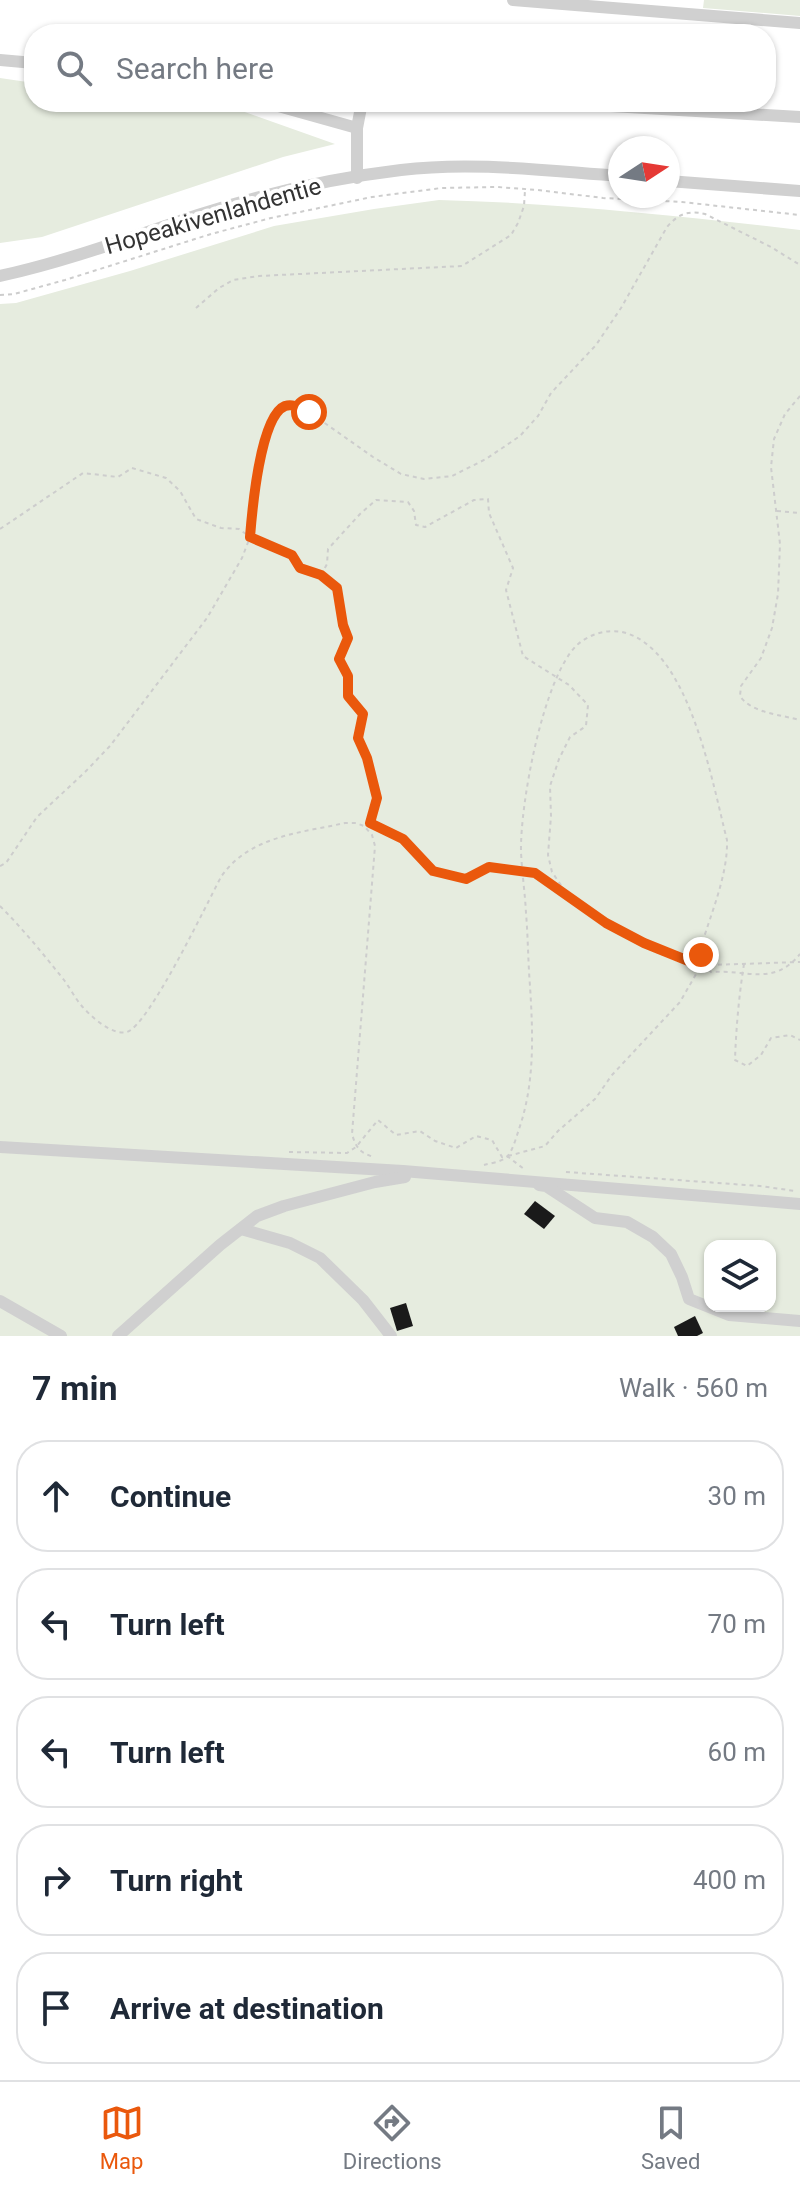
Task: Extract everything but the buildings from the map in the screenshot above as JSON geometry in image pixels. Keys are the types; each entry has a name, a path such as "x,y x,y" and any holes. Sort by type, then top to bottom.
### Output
{"street":[{"path":"513,0 800,23"},
{"path":"692,15 695,0"},
{"path":"0,60 24,62"},
{"path":"300,112 357,128"},
{"path":"357,178 360,112"},
{"path":"714,112 800,117"},
{"name":"Hopeakivenlahdentie","path":"0,276 49,265 272,194 401,170 459,166 608,175"},
{"path":"680,182 800,191"},
{"path":"0,1147 418,1172 800,1204"},
{"path":"118,1336 257,1216 284,1206 402,1177 546,1186 595,1218 627,1222 653,1237 671,1254 689,1299 729,1315 800,1321"},
{"path":"241,1229 290,1243 320,1258 363,1300 391,1336"},
{"path":"0,1301 61,1336"}],"path":[{"path":"0,295 39,287 211,234 300,211 441,188 525,189 800,215"},
{"path":"196,308 233,280 259,276 462,266 511,235 524,206 525,189"},
{"path":"0,866 6,863 37,817 102,755 207,618 242,558 250,537 255,480 265,440 280,410 294,405 309,412 401,474 424,479 452,476 486,459 520,436 538,416 551,393 596,345 667,227 683,213 705,214 800,265"},
{"path":"800,396 785,414 774,439 771,467 780,544 778,594 772,628 761,658 740,692 743,702 755,708 800,720"},
{"path":"0,529 83,473 118,477 132,468 166,478 180,491 196,519 221,528 239,529 292,555 300,568 321,575 337,588 348,638 339,659 348,676 348,696 363,714 358,738 367,758 377,798 370,823 364,826"},
{"path":"321,575 327,564 328,549 376,500 408,502 414,511 416,525 425,527 474,500 488,499 489,513 513,568 506,590 523,656 569,685 588,705 586,726 570,737 550,786 548,855 552,872 567,894"},
{"path":"777,511 800,513"},
{"path":"472,1167 500,1161 507,1156 524,1116 532,1072 532,1023 522,871 526,789 553,682 579,644 594,635 614,631 632,635 651,646 669,667 684,693 707,761 727,840 723,872 701,947 703,962 711,972 766,976 781,971 800,954"},
{"path":"0,906 82,1006 109,1028 121,1033 139,1024 162,989 214,889 230,863 239,855 270,840 345,823 364,826 372,835 375,846 352,1134 356,1147 364,1154 380,1159"},
{"path":"370,823 403,839 433,871 466,879 489,867 535,873 606,923 644,943 696,964 800,962"},
{"path":"356,1147 378,1120 396,1135 420,1131 435,1141 456,1148 476,1136 492,1140 502,1157 545,1146 595,1099 612,1075 680,1002 703,962"},
{"path":"744,963 735,1060 747,1066 761,1055 771,1038 790,1035 800,1040"},
{"path":"507,1156 526,1171"},
{"path":"568,1172 760,1186 800,1192"}],"shaded area":[{"path":"704,0 800,0 800,16 703,8"},
{"path":"0,78 24,82 24,112 245,112 335,144 283,157 42,237 0,243"},
{"path":"439,200 620,211 800,230 800,1336 0,1336 0,304 16,303 130,271 274,226"}],"route":[{"path":"309,412 287,405 272,422 255,480 250,537 292,555 300,568 321,575 337,588 348,638 339,659 348,676 348,696 363,714 358,738 367,758 377,798 370,823 403,839 433,871 466,879 489,867 535,873 606,923 644,943 696,964 703,962 701,955"}]}
